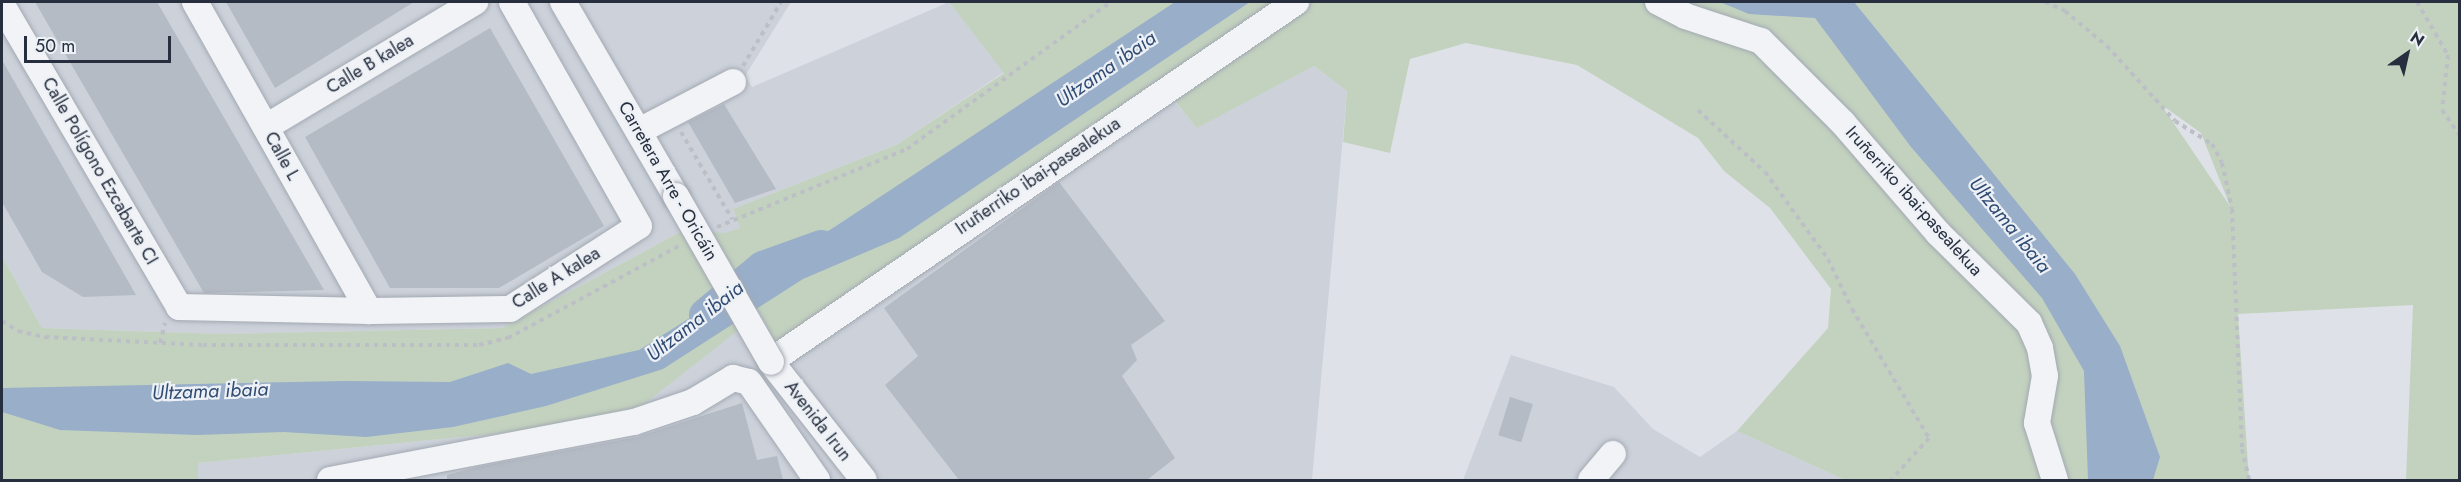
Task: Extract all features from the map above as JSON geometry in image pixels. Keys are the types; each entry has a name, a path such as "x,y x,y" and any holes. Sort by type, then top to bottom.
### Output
{"street":[{"name":"Calle L","path":"195,2 369,311"},
{"name":"Calle B kalea","path":"266,127 475,2"},
{"name":"Carretera Arre - Oricáin","path":"563,2 676,196 776,358"},
{"name":"Iruñerriko ibai-pasealekua","path":"776,358 1296,2"},
{"name":"Iruñerriko ibai-pasealekua","path":"1658,2 1686,16 1761,41 1843,123 1938,233 2029,323 2040,348 2045,376 2037,423 2055,480"},
{"name":"Calle A kalea","path":"179,307 369,311 510,309 639,226 518,4"},
{"name":"Calle Polígono Ezcabarte CI","path":"2,5 179,307"},
{"path":"639,131 733,82"},
{"name":"Avenida Irun","path":"776,358 864,480"},
{"path":"330,480 421,472 634,422 693,402 733,378 749,382 817,480"},
{"path":"1591,480 1613,454"}],"path":[{"path":"733,82 781,2"},
{"path":"670,126 680,129 732,219 907,148 1112,2"},
{"path":"2045,2 2065,11 2107,46 2175,121 2212,144 2222,163 2232,209 2241,449 2249,480"},
{"path":"2417,2 2448,55 2442,110 2460,136"},
{"path":"1698,110 1765,172 1828,259 1852,309 1929,438 1891,480"}],"shaded area":[{"path":"2,2 791,2 745,76 752,87 949,2 1004,72 896,145 733,209 740,228 726,233 1169,95 1197,127 1314,66 1347,91 1312,480 198,480 198,463 532,430 684,230 502,328 224,334 42,328 2,256"},
{"path":"1511,355 1614,387 1653,429 1700,457 1737,431 1845,480 1463,480"}],"green space":[{"path":"949,2 2459,2 2459,480 2406,480 2413,305 2238,314 2249,480 1845,480 1737,431 1828,328 1831,289 1770,208 1724,171 1698,138 1577,65 1466,43 1410,59 1390,153 1343,142 1347,91 1314,66 1197,128 1170,95 802,357 793,344 781,354 760,313 639,408 532,430 198,463 198,480 2,480 2,256 42,328 224,334 502,328 684,230 725,233 740,228 733,209 896,145 1004,73","holes":["2162,105 2201,133 2230,206"]}],"water":[{"path":"1175,2 1250,2 899,238 803,279 663,369 546,406 453,427 366,437 284,432 197,435 60,430 2,412 2,388 345,381 450,382 508,363 531,374 639,350 836,226"},
{"path":"1720,2 1854,2 2075,274 2120,346 2160,457 2153,480 2088,480 2084,371 2042,298 1911,147 1815,18 1749,14"}],"building":[{"path":"35,2 157,2 324,290 204,293"},
{"path":"226,2 414,2 275,88"},
{"path":"490,28 604,226 499,288 390,288 305,137"},
{"path":"2,60 136,295 83,297 42,272 2,202"},
{"path":"724,104 776,189 735,203 688,122"},
{"path":"1059,182 1165,321 1131,345 1137,360 1122,376 1175,458 1147,480 959,480 885,385 918,356 884,308"},
{"path":"1510,397 1533,404 1521,442 1498,435"},
{"path":"742,403 757,460 777,456 783,480 447,480 447,475 477,467 637,437"}],"waterway":[{"name":"Ultzama ibaia","path":"706,315 763,268 821,247"}]}
